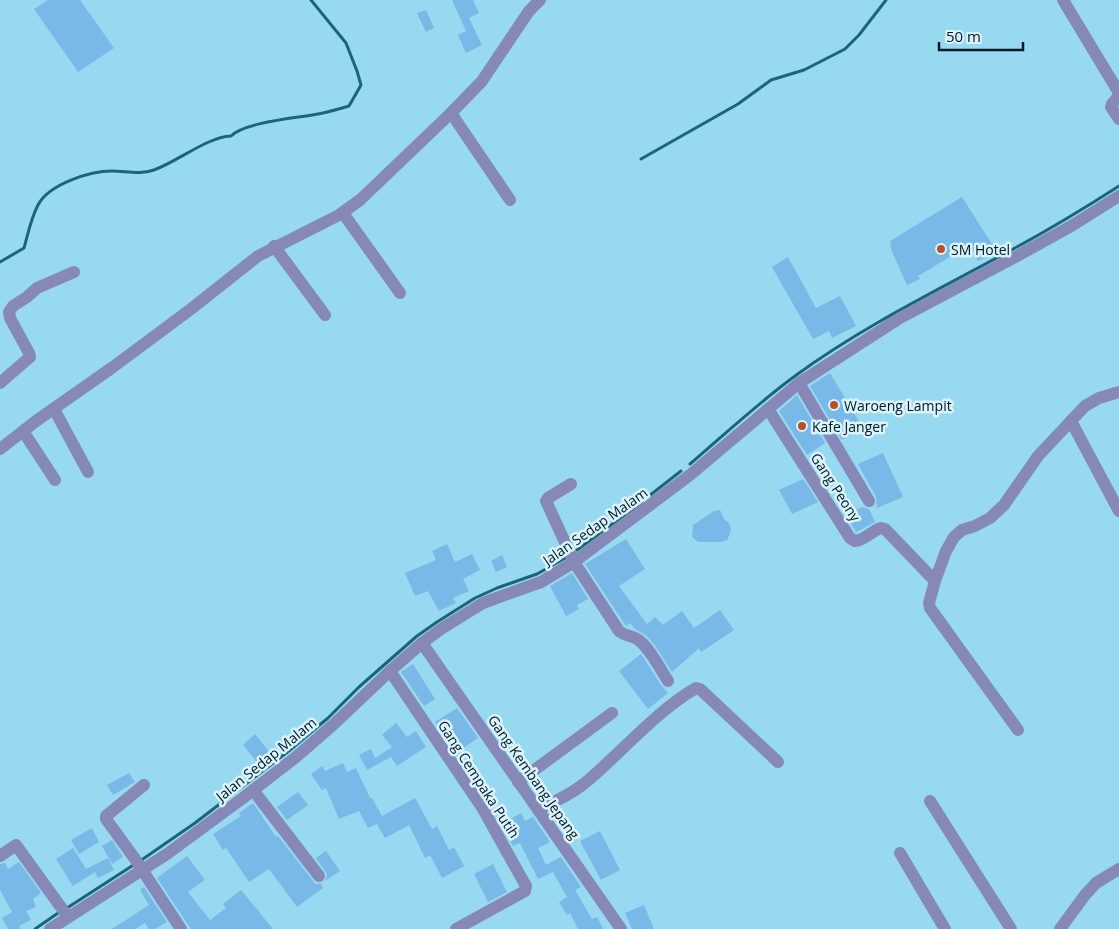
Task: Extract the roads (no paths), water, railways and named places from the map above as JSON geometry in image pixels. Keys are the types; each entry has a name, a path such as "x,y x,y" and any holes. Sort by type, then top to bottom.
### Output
{"street":[{"path":"0,449 183,315 245,265 274,246 343,213 360,200 482,81 529,11 540,0"},
{"path":"1063,0 1119,92"},
{"path":"1119,96 1111,107 1119,119"},
{"path":"451,113 510,200"},
{"name":"Jalan Sedap Malam","path":"50,929 64,912 139,864 180,845 253,790 334,724 422,643 483,603 541,582 571,556 667,493 799,383 900,318 1073,225 1119,196"},
{"path":"343,213 400,293"},
{"path":"274,246 325,315"},
{"path":"0,383 30,356 10,318 12,306 37,288 74,272"},
{"path":"799,383 869,501"},
{"path":"1018,730 929,607 935,581 946,551 954,537 962,530 990,518 1004,505 1038,456 1085,406 1099,398 1119,392"},
{"path":"54,409 88,472"},
{"name":"Gang Peony","path":"768,409 850,538 855,541 861,540 876,529 885,529 935,581"},
{"path":"1071,422 1119,511"},
{"path":"23,431 55,480"},
{"path":"571,484 546,501 571,556 618,631 624,636 637,639 668,681"},
{"name":"Gang Kembang Jepang","path":"422,643 621,929"},
{"name":"Gang Cempaka Putih","path":"390,671 483,809 526,886 525,891 456,929"},
{"path":"539,809 566,796 585,783 654,720 696,688 700,689 778,762"},
{"path":"518,782 612,713"},
{"path":"144,785 106,816 106,819 139,864 181,929"},
{"path":"253,790 319,876"},
{"path":"930,800 1011,929"},
{"path":"0,856 16,845 64,912"},
{"path":"900,853 946,929"},
{"path":"1060,929 1096,883 1119,869"}],"waterway":[{"path":"0,262 24,248 33,215 43,198 60,185 71,180 93,173 112,171 138,173 154,170 202,145 222,137 231,136 248,127 349,106 361,85 357,71 346,43 311,0"},
{"path":"641,159 738,104 771,80 804,70 845,49 859,35 886,0"},
{"path":"690,464 768,397 821,358 875,324 1041,233 1119,186"},
{"path":"649,496 681,471"},
{"path":"577,550 642,502"},
{"path":"140,861 195,823 290,750 328,718 359,687 417,636 475,598 537,574 567,557"},
{"path":"67,908 135,864"},
{"path":"35,929 61,911"}],"place":[{"name":"SM Hotel","path":"941,249"},
{"name":"Waroeng Lampit","path":"834,405"},
{"name":"Kafe Janger","path":"802,426"}]}
